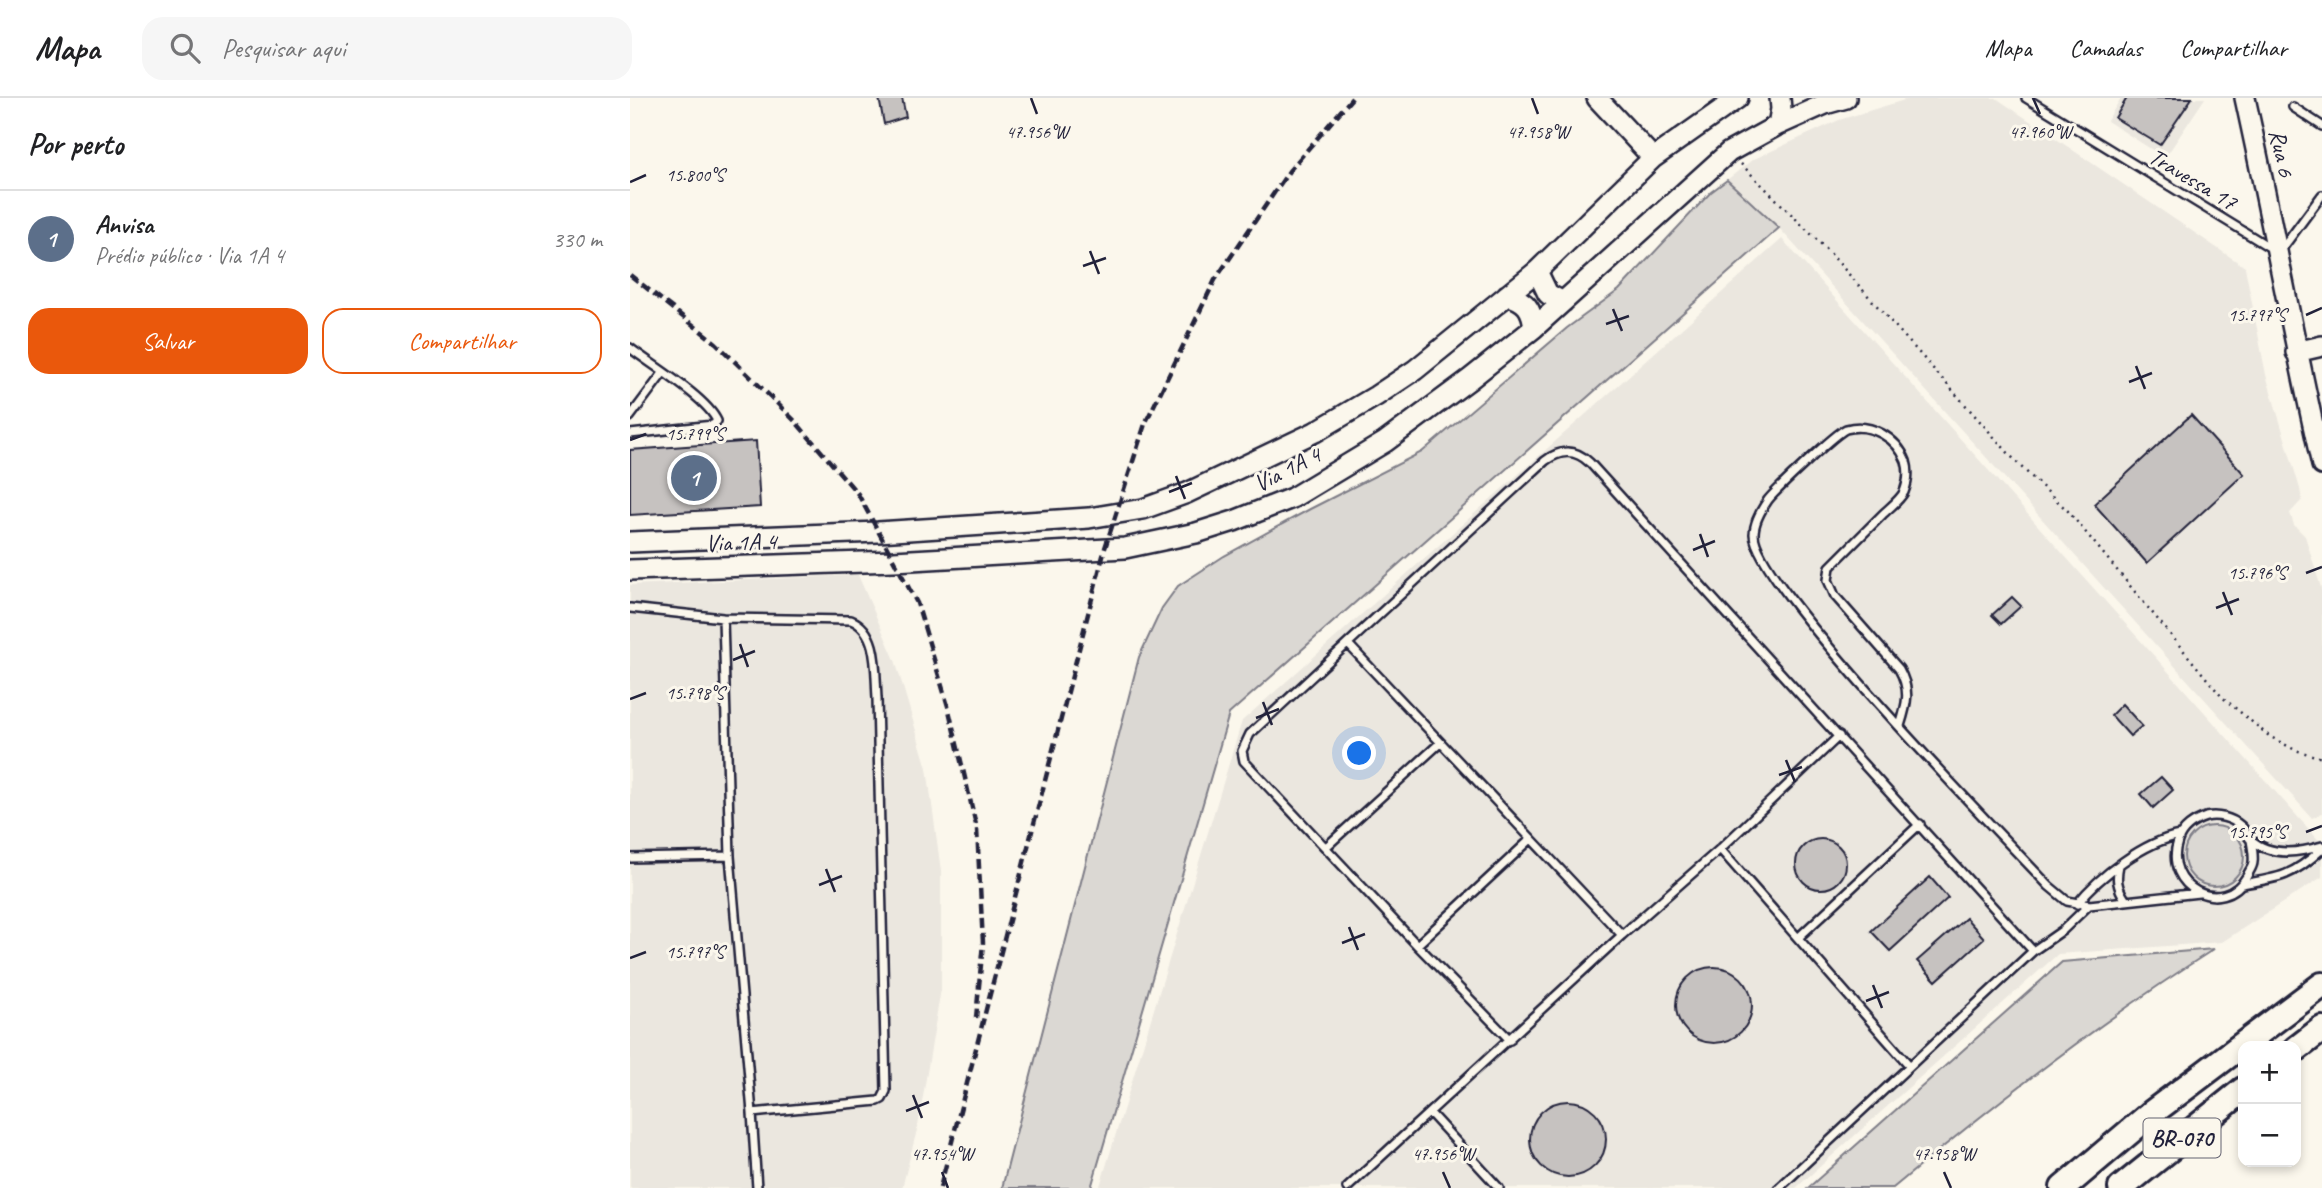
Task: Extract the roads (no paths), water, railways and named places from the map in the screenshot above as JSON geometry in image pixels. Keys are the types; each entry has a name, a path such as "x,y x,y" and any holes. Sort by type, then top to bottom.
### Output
{"highway":[{"path":"2153,1112 2322,965"},
{"name":"BR-070","path":"2063,1188 2153,1112 2322,985"},
{"path":"2301,1045 2322,1029"},
{"name":"BR-070","path":"2121,1188 2238,1094"}],"main road":[{"path":"1597,98 1653,158"},
{"name":"Via 1A 4","path":"630,542 878,532 1089,518 1143,509 1187,494 1315,432 1415,370 1537,271 1653,158 1738,98"},
{"path":"1778,125 1780,98"},
{"name":"Via 1A 4","path":"630,570 894,561 1125,548 1196,533 1234,521 1292,498 1385,442 1534,328 1729,152 1816,101 1846,98"},
{"name":"Rua 6","path":"2245,98 2279,253 2296,352 2322,465"},
{"path":"1537,271 1548,294 1563,302"},
{"path":"1507,295 1527,304 1533,317 1534,328"},
{"path":"2296,352 2322,346"}],"lane":[{"name":"Travessa 17","path":"2025,98 2279,253"},
{"path":"2293,107 2322,126"},
{"path":"2279,253 2322,195"},
{"path":"630,348 694,396 717,421 713,425 630,434"},
{"path":"630,416 663,373"},
{"path":"1900,726 1908,702 1905,680 1899,669 1835,596 1828,580 1830,567 1903,493 1908,476 1907,462 1899,447 1872,429 1861,426 1843,430 1769,499 1757,518 1754,535 1770,572 1842,663 1900,726 2049,886 2067,901 2089,905 2199,893 2214,896 2229,893 2242,884 2254,864 2251,840 2241,826 2226,817 2208,816 2192,823 2180,835 2174,852 2176,869 2185,883 2199,893"},
{"path":"1510,1040 1244,761 1242,751 1250,734 1545,461 1561,452 1579,453 1590,463 2033,951"},
{"path":"630,608 723,618 851,620 865,628 872,642 877,698 886,1091 878,1101 752,1113"},
{"path":"723,618 730,856 757,1188"},
{"path":"1348,644 1622,935"},
{"path":"1347,1188 1622,935 1720,849 1839,736"},
{"path":"1326,848 1440,743"},
{"path":"1799,937 1920,824"},
{"path":"2077,904 2092,886 2119,864 2168,837 2180,835"},
{"path":"1417,945 1530,840"},
{"path":"2251,840 2274,851 2304,852 2322,847"},
{"path":"2242,884 2283,877 2312,859 2322,847"},
{"path":"1720,849 1909,1065"},
{"path":"630,858 730,856"},
{"path":"2119,864 2116,877 2118,889 2125,900"},
{"path":"1779,1188 2033,951 2063,930 2089,905"},
{"path":"1430,1113 1499,1188"}],"railway":[{"path":"940,1188 1105,548 1145,424 1215,280 1289,171 1352,98"},
{"path":"630,275 716,343 795,421 858,494 917,603 948,706 977,829 983,943 976,1018"}],"place":[{"name":"Anvisa","path":"694,478"}]}
